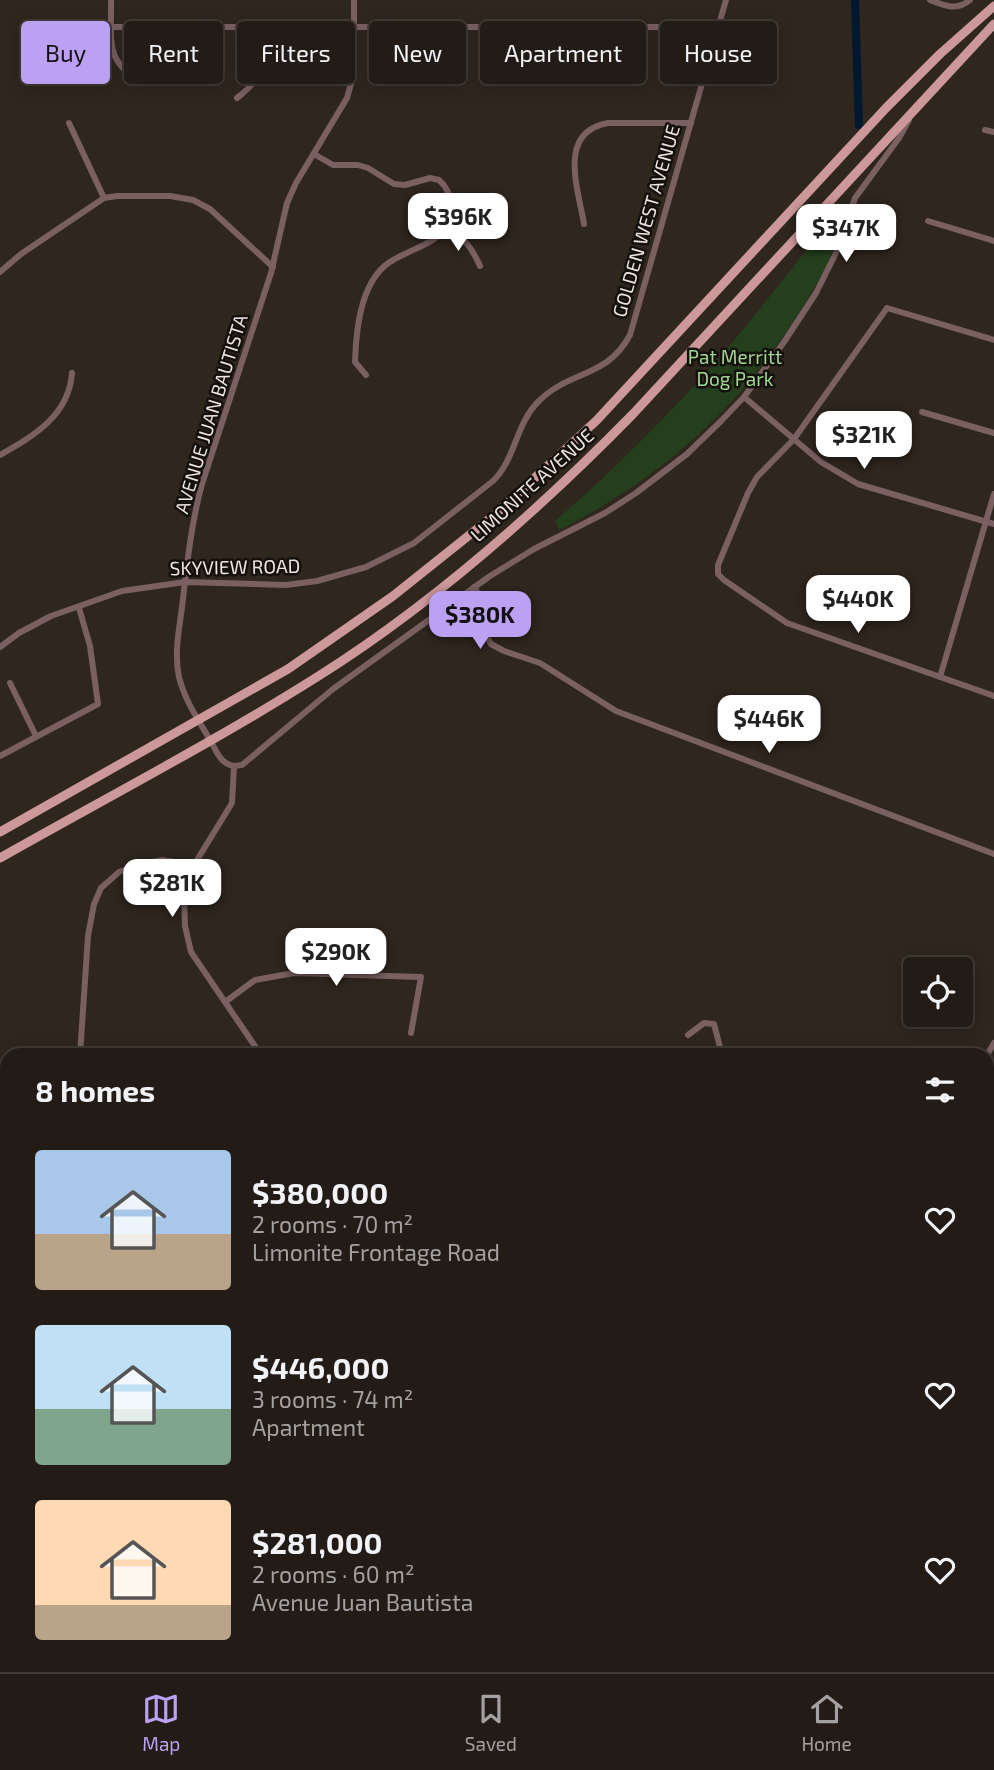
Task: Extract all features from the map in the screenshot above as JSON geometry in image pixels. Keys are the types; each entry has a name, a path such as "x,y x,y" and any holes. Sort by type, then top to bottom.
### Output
{"main road":[{"name":"LIMONITE AVENUE","path":"0,832 288,669 393,596 497,513 597,420 886,108 940,54 994,6"},
{"name":"LIMONITE AVENUE","path":"0,858 211,741 319,676 424,603 513,529 634,414 994,24"}],"street":[{"path":"111,0 111,44 116,61 124,71"},
{"name":"AVENUE JUAN BAUTISTA","path":"354,0 354,21"},
{"name":"GOLDEN WEST AVENUE","path":"720,21 726,0"},
{"path":"930,0 956,8 970,0"},
{"path":"112,27 237,27"},
{"path":"355,27 660,27"},
{"path":"237,98 254,84"},
{"name":"AVENUE JUAN BAUTISTA","path":"234,766 224,763 198,722 183,690 177,664 193,519 273,267 286,203 347,99 351,84"},
{"name":"GOLDEN WEST AVENUE","path":"317,581 383,560 436,527 501,473 521,424 538,401 564,382 606,364 624,347 634,323 702,84"},
{"path":"256,1048 191,952 185,926 184,898 194,865 232,803 234,766 242,765 333,689 474,587 518,559 636,494 687,454 744,397 785,342 816,293 836,253 855,198 899,138 914,111"},
{"path":"69,123 104,198"},
{"path":"584,225 574,150 581,135 595,126 608,123 691,123"},
{"path":"985,130 994,132"},
{"path":"314,154 333,165 358,165 368,168 394,184 405,185 430,178 439,180 449,193 451,206 447,229 430,242 391,260 378,271 371,284 356,340 355,362 366,375"},
{"path":"0,272 21,254 104,198 117,196 170,196 193,200 210,209 273,267"},
{"path":"928,221 994,241"},
{"path":"447,229 465,240 480,267"},
{"path":"994,340 887,308 794,439 758,477 748,493 718,565 718,574 730,585 787,623 994,696"},
{"path":"0,455 33,436 49,423 66,397 72,373"},
{"path":"744,397 821,462 858,484 994,524"},
{"path":"922,412 994,433"},
{"path":"940,677 994,494"},
{"name":"SKYVIEW ROAD","path":"0,647 51,616 122,591 185,582 267,585 317,581"},
{"path":"474,587 485,604 486,635 491,644 540,663 616,711 994,854"},
{"path":"0,756 98,704 90,646 79,608"},
{"path":"10,682 36,736"},
{"path":"80,1048 88,936 94,904 102,888 119,872 138,865 162,860 194,865"},
{"path":"225,1002 255,980 294,973 421,977 411,1033"},
{"path":"688,1035 704,1024 714,1024 720,1048"}],"green space":[{"name":"Pat Merritt Dog Park","path":"822,231 838,235 825,268 794,320 746,385 691,441 661,466 629,489 559,530 555,521 632,450 704,375"}],"waterway":[{"path":"855,0 859,125"}]}
